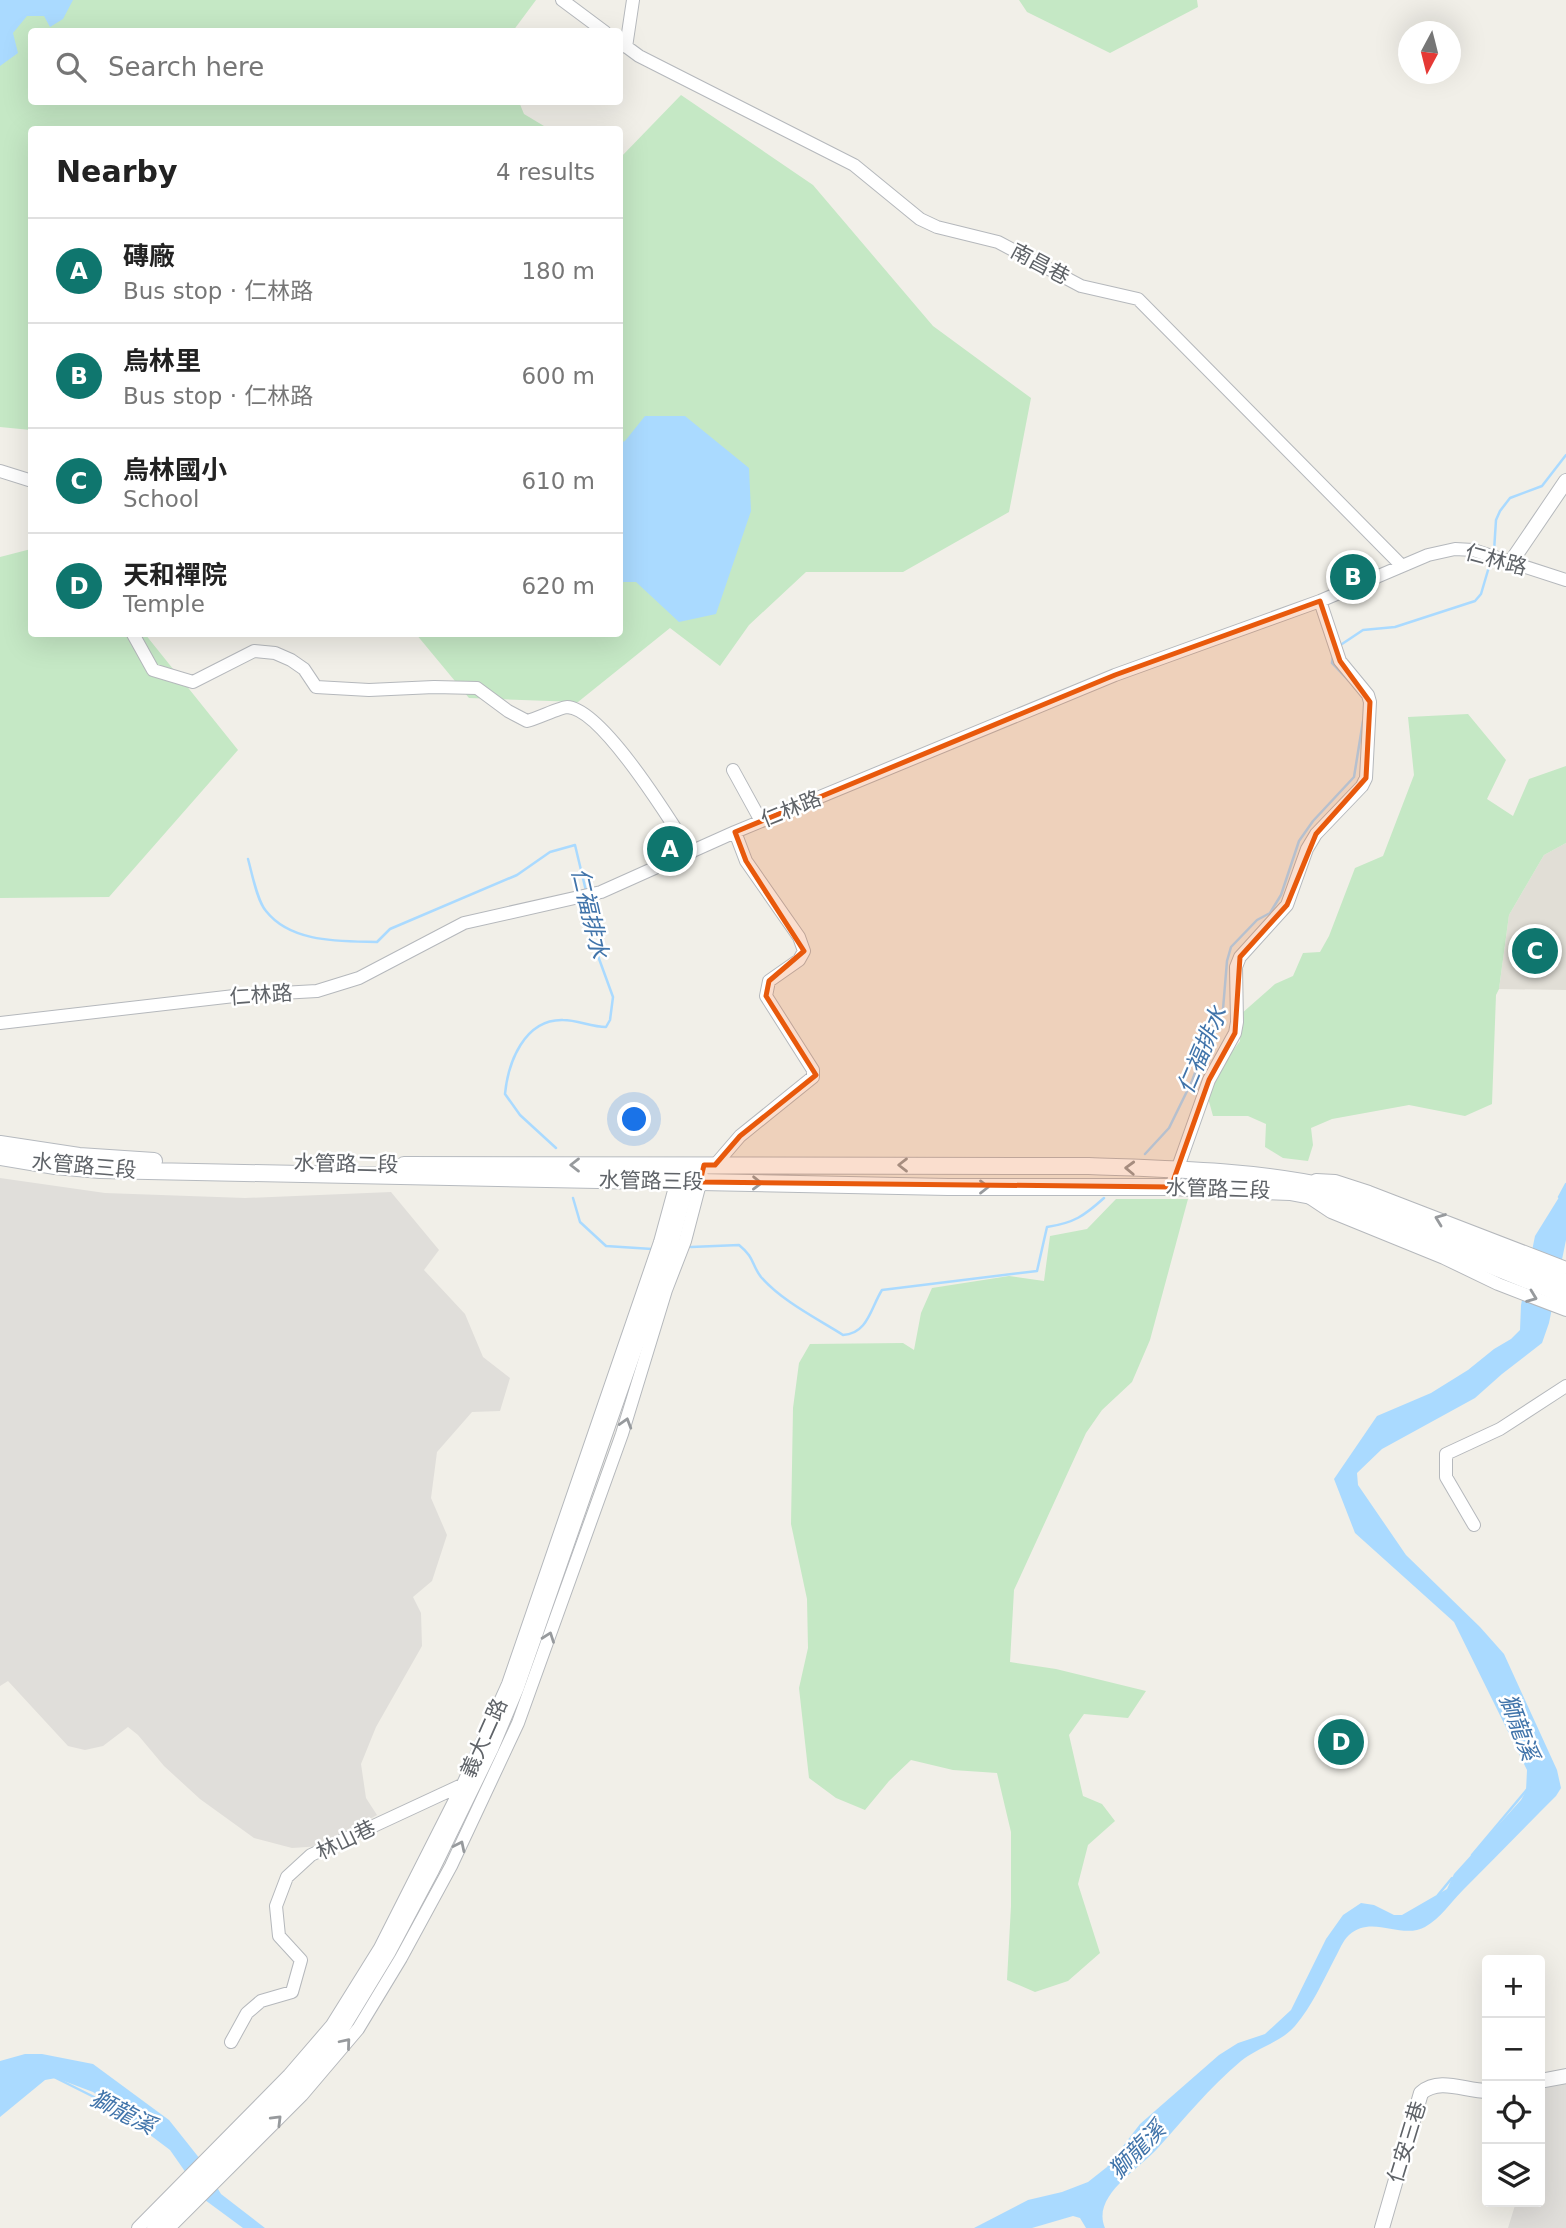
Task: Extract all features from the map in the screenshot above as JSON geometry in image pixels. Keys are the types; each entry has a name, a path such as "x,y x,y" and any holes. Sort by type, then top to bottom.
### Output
{"main road":[{"name":"水管路二段","path":"0,1144 79,1156 153,1161 694,1172"},
{"name":"水管路三段","path":"0,1157 100,1170 694,1172 981,1165 1177,1169 1292,1179 1340,1191 1500,1264"},
{"name":"水管路三段","path":"694,1172 948,1187 1171,1186 1303,1194 1327,1199 1500,1264"},
{"path":"1500,1264 1566,1282"},
{"path":"1500,1264 1566,1296"}],"street":[{"path":"562,0 600,28"},
{"path":"623,44 633,0"},
{"name":"南昌巷","path":"623,44 639,57 854,165 920,219 937,227 998,242 1081,286 1138,299 1401,565"},
{"path":"0,471 28,480"},
{"path":"1506,560 1566,481"},
{"name":"仁林路","path":"0,1023 243,995 317,991 359,978 464,923 601,892 761,821 1115,675 1321,601 1428,555 1455,549 1484,554 1566,580"},
{"path":"1171,1186 1209,1080 1235,1033 1236,967 1240,957 1287,905 1307,849 1316,834 1362,786 1366,778 1370,702 1368,695 1340,662 1321,601"},
{"path":"135,637 153,670 193,682 254,651 275,653 291,660 304,669 316,687 369,690 477,688 508,711 527,721 566,707 581,711 612,741 652,790 691,853"},
{"path":"733,771 761,821"},
{"path":"694,1172 813,1077 813,1070 766,996 769,981 799,960 804,951 799,937 746,860 735,832"},
{"name":"義大二路","path":"154,2228 170,2217 291,2089 342,2029 432,1870 468,1785 517,1687 694,1172"},
{"name":"義大二路","path":"291,2089 358,2029 401,1958 451,1866 518,1723 622,1434 666,1290 685,1241 694,1172"},
{"path":"1500,1264 1566,1268"},
{"path":"1500,1264 1566,1310"},
{"path":"1474,1525 1446,1477 1446,1454 1500,1429 1566,1386"},
{"path":"468,1785 488,1790"},
{"name":"林山巷","path":"231,2042 247,2013 261,2001 292,1992 301,1960 279,1936 276,1917 279,1895 287,1877 311,1855 468,1785"},
{"path":"1545,2080 1566,2076"},
{"name":"仁安三巷","path":"1384,2222 1421,2093 1429,2086 1442,2084 1482,2090"},
{"name":"義大二路","path":"138,2228 170,2217"}],"highlighted area":[{"path":"1320,601 1340,661 1370,702 1366,778 1316,834 1287,905 1240,957 1235,1033 1209,1080 1171,1187 700,1182 704,1165 715,1165 740,1136 816,1075 766,996 769,981 804,951 746,861 735,832 1115,675"}],"shaded area":[{"path":"1566,843 1566,990 1499,989 1509,915 1544,855"},
{"path":"0,1178 105,1193 245,1198 391,1192 439,1250 424,1270 465,1314 483,1357 510,1378 500,1411 472,1412 437,1452 431,1498 447,1535 432,1581 413,1597 421,1613 422,1646 376,1727 361,1764 366,1798 377,1815 322,1846 292,1848 254,1838 200,1799 164,1766 128,1727 103,1746 85,1750 68,1746 8,1681 0,1686"},
{"path":"1566,2082 1566,2228 1508,2228 1514,2207 1545,2207 1545,2085"}],"green space":[{"path":"0,0 536,0 515,28 28,28 28,105 520,105 524,114 544,126 28,126 28,430 0,427"},
{"path":"1019,0 1197,0 1198,7 1110,53 1027,12"},
{"path":"681,95 813,185 933,326 1031,398 1009,512 903,572 806,572 749,625 720,666 670,628 578,702 469,698 418,637 623,637 623,155"},
{"path":"28,550 28,637 147,637 238,750 109,897 0,898 0,557"},
{"path":"1468,714 1506,760 1487,799 1513,816 1529,779 1566,766 1566,843 1544,855 1509,915 1496,995 1492,1104 1465,1116 1409,1105 1332,1119 1311,1128 1313,1145 1308,1161 1283,1158 1265,1147 1266,1124 1248,1116 1213,1116 1208,1098 1220,1068 1240,1041 1241,1014 1275,984 1293,976 1303,953 1320,952 1329,936 1355,868 1383,856 1414,775 1408,717"},
{"path":"1116,1199 1188,1199 1150,1340 1132,1382 1102,1410 1086,1433 1014,1590 1010,1662 1056,1669 1146,1691 1128,1718 1084,1714 1069,1735 1083,1796 1102,1804 1115,1821 1088,1845 1078,1884 1100,1953 1068,1981 1035,1992 1007,1980 1011,1832 997,1773 953,1770 911,1760 865,1810 836,1798 809,1778 799,1688 808,1648 807,1599 791,1524 793,1408 799,1363 810,1344 903,1343 914,1350 921,1313 932,1288 1009,1276 1044,1281 1050,1236 1087,1229"}],"water":[{"path":"0,0 73,0 63,19 50,27 44,16 27,16 13,33 18,53 0,66"},
{"path":"645,416 685,416 749,468 751,511 716,614 679,622 636,582 623,582 625,441"},
{"name":"獅龍溪","path":"1566,1186 1566,1240 1549,1323 1542,1343 1475,1398 1382,1449 1357,1473 1358,1485 1406,1555 1504,1654 1557,1770 1561,1788 1431,1923 1406,1931 1367,1927 1349,1935 1312,2002 1295,2026 1283,2037 1248,2056 1230,2071 1157,2149 1119,2184 1105,2205 1102,2216 1105,2228 1086,2228 1080,2218 1073,2216 1032,2228 974,2228 1028,2200 1062,2192 1088,2182 1107,2167 1140,2124 1219,2055 1238,2043 1265,2034 1291,2010 1326,1939 1343,1915 1361,1903 1374,1905 1394,1915 1402,1915 1447,1889 1454,1874 1521,1800 1526,1791 1527,1770 1454,1622 1355,1533 1334,1479 1377,1416 1431,1393 1468,1370 1520,1330 1521,1305 1535,1236"},
{"name":"獅龍溪","path":"25,2054 42,2054 93,2064 169,2120 200,2159 221,2194 265,2228 243,2228 205,2200 170,2150 93,2092 56,2078 45,2080 0,2117 0,2061"}],"waterway":[{"name":"仁福排水","path":"1494,551 1496,520 1500,511 1510,498 1542,486 1566,455"},
{"name":"仁福排水","path":"1342,644 1363,630 1395,627 1475,601 1481,594 1491,560"},
{"name":"仁福排水","path":"1333,656 1332,663 1349,681"},
{"name":"仁福排水","path":"1145,1154 1169,1128 1192,1081 1212,1028 1223,1009 1227,961 1231,947 1257,920 1270,913 1281,895 1299,841 1313,821 1354,777 1363,721"},
{"name":"仁福排水","path":"248,859 260,901 276,921 302,935 332,940 377,942 390,929 517,875 550,852 575,845 586,891"},
{"name":"仁福排水","path":"556,1148 520,1115 505,1094 514,1057 520,1045 538,1027 563,1020 606,1027 610,1020 613,997 594,945 587,898"},
{"name":"獅龍溪","path":"1559,1197 1566,1184"},
{"name":"仁福排水","path":"573,1198 580,1222 606,1246 652,1249"},
{"name":"仁福排水","path":"691,1247 739,1245 769,1286 843,1335 858,1330 863,1325 882,1290 1037,1271 1047,1227 1078,1218 1104,1198"},
{"name":"獅龍溪","path":"1472,1855 1529,1787"},
{"name":"獅龍溪","path":"1438,1895 1452,1878"},
{"name":"獅龍溪","path":"54,2077 114,2107"}],"place":[{"name":"烏林里","path":"1353,577"},
{"name":"磚廠","path":"670,849"},
{"name":"烏林國小","path":"1535,951"},
{"name":"天和禪院","path":"1341,1742"}]}
